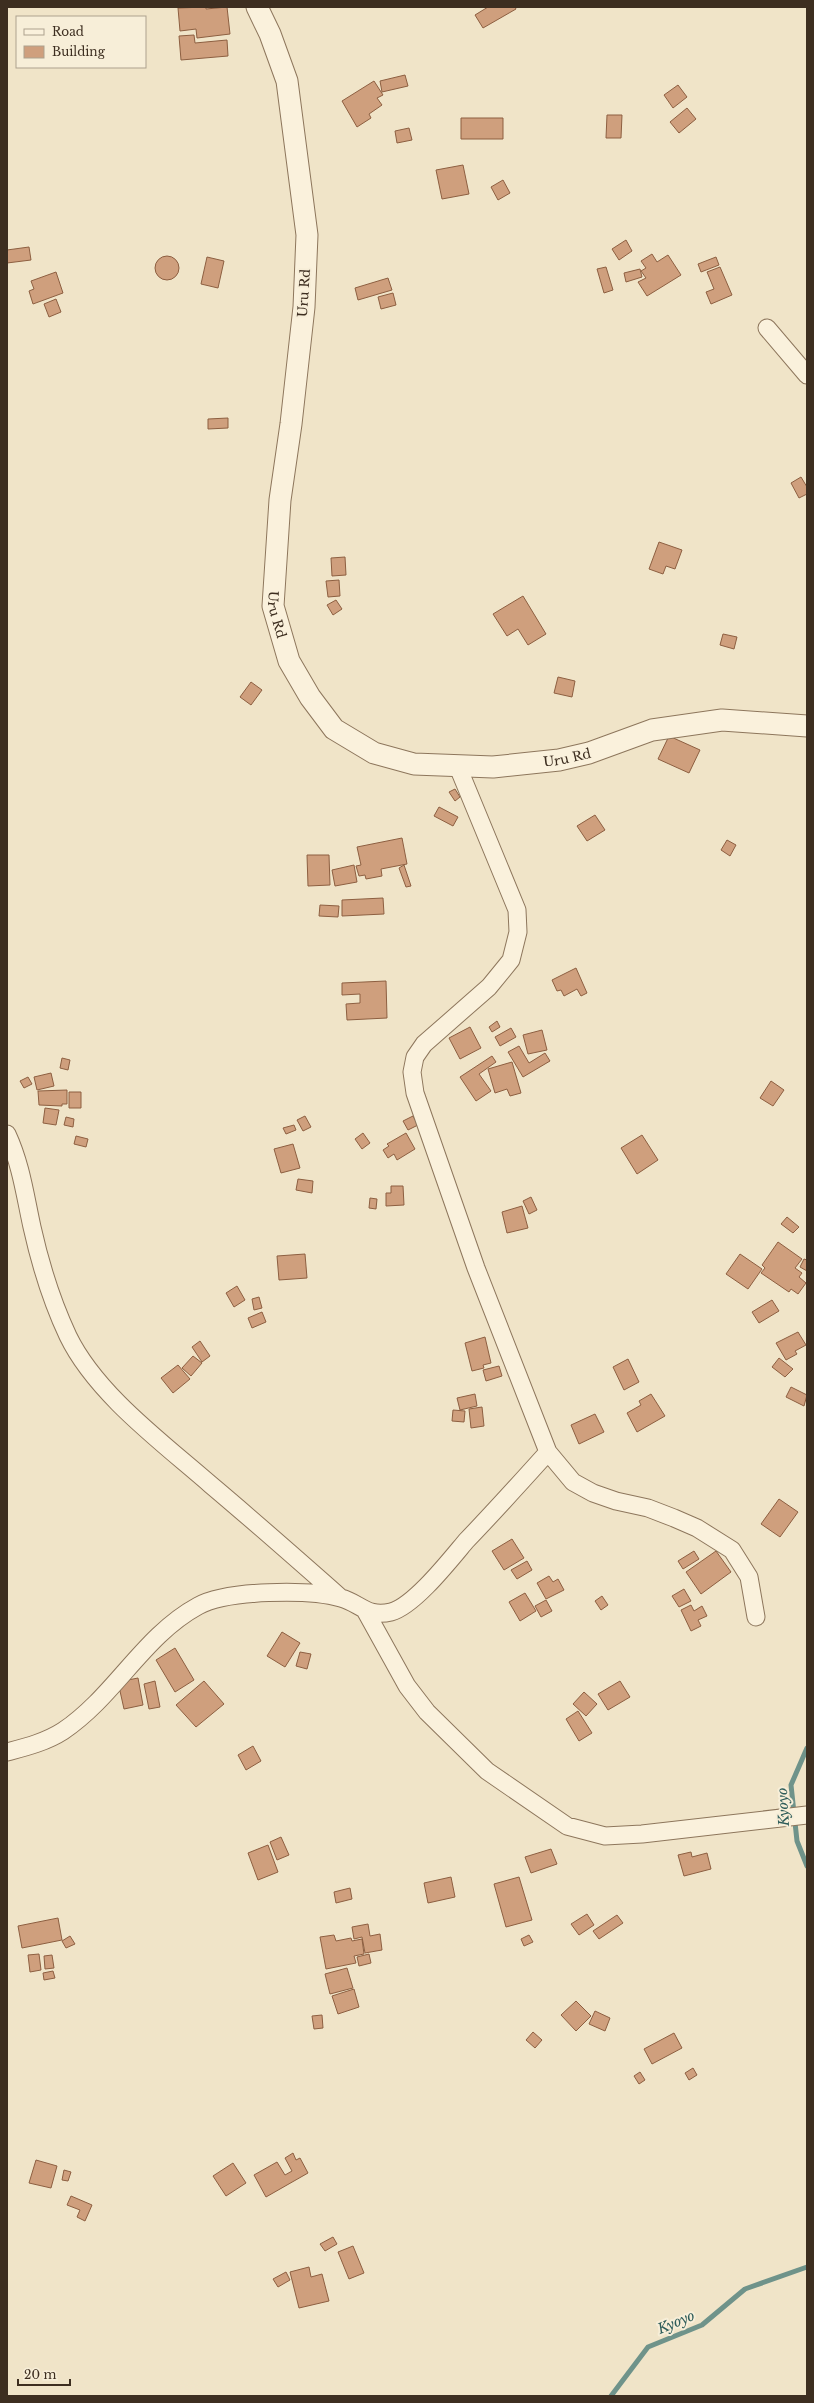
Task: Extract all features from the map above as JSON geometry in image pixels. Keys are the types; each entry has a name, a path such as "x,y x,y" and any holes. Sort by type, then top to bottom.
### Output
{"street":[{"name":"Uru Rd","path":"257,7 287,81 307,235 304,307 291,424 280,500 273,606 289,661 310,697 334,729 374,753 414,764 493,768 559,760 589,753 652,730 722,720 807,726"},
{"path":"767,328 807,375"},
{"path":"458,767 517,910 518,932 511,960 489,987 424,1044 415,1056 412,1072 415,1093 476,1268 548,1452 573,1482 592,1493 616,1501 648,1508 674,1518 697,1528 732,1550 749,1577 756,1617"},
{"path":"7,1134 15,1152 32,1228 47,1282 68,1336 88,1370 123,1407 168,1448 341,1598 366,1612 381,1614 393,1611 421,1591 548,1452"},
{"path":"7,1752 38,1744 63,1731 86,1711 170,1624 200,1605 229,1595 268,1592 341,1598"},
{"path":"366,1612 403,1680 427,1712 487,1771 567,1826 605,1836 642,1834 807,1815"}],"building":[{"path":"206,7 206,9 227,7 230,34 197,38 196,29 180,31 178,8"},
{"path":"488,7 515,7 516,9 483,28 475,15"},
{"path":"194,35 195,43 227,40 228,56 181,60 179,36"},
{"path":"405,75 408,86 382,92 380,81"},
{"path":"374,81 383,95 377,98 382,105 369,114 371,118 357,127 342,101"},
{"path":"678,85 687,97 673,108 664,95"},
{"path":"687,108 696,119 679,133 670,122"},
{"path":"607,115 622,115 621,138 606,138"},
{"path":"461,118 503,118 503,139 461,139"},
{"path":"409,128 412,140 397,143 395,131"},
{"path":"463,165 469,194 442,199 436,170"},
{"path":"503,180 510,193 498,200 491,187"},
{"path":"626,240 632,251 619,260 612,249"},
{"path":"29,247 31,260 7,263 7,250"},
{"path":"652,254 657,262 668,255 681,275 647,296 638,282 646,278 641,271 646,268 641,261"},
{"path":"167,256 176,259 179,268 176,277 167,280 158,277 155,268 158,259"},
{"path":"207,257 224,261 218,288 201,284"},
{"path":"716,257 719,265 701,272 698,264"},
{"path":"606,267 613,290 604,293 597,269"},
{"path":"720,267 732,295 711,304 706,292 714,289 707,272"},
{"path":"640,269 642,277 626,282 624,273"},
{"path":"56,272 63,293 33,304 29,291 34,289 31,281"},
{"path":"388,278 392,290 358,300 355,288"},
{"path":"393,293 396,305 381,309 378,297"},
{"path":"56,299 61,312 49,317 44,304"},
{"path":"228,418 228,428 208,429 208,419"},
{"path":"801,477 807,487 807,494 799,498 791,483"},
{"path":"659,542 682,550 675,569 666,566 663,574 649,569"},
{"path":"345,557 346,575 332,576 331,558"},
{"path":"339,580 340,596 328,597 326,581"},
{"path":"523,596 546,634 528,645 518,629 507,636 493,614"},
{"path":"336,600 342,609 333,615 327,605"},
{"path":"723,634 737,637 734,649 720,645"},
{"path":"558,677 575,681 572,697 554,693"},
{"path":"251,682 262,690 251,705 240,697"},
{"path":"669,736 700,750 689,773 658,759"},
{"path":"455,789 460,797 455,801 449,792"},
{"path":"439,807 458,817 453,826 434,816"},
{"path":"595,815 605,830 587,841 577,826"},
{"path":"402,838 407,864 381,869 382,876 366,879 365,875 359,876 356,866 361,865 357,847"},
{"path":"727,840 736,845 730,856 721,850"},
{"path":"307,855 329,855 330,885 308,886"},
{"path":"354,865 357,882 335,886 332,870"},
{"path":"404,865 411,886 406,887 399,868"},
{"path":"383,898 384,914 342,916 342,900"},
{"path":"320,905 339,906 338,917 319,916"},
{"path":"576,968 587,993 581,996 577,989 564,996 561,990 557,991 552,980"},
{"path":"386,981 387,1018 347,1020 346,1004 360,1003 360,994 342,995 342,983"},
{"path":"497,1021 500,1027 492,1032 489,1027"},
{"path":"470,1027 481,1048 460,1059 449,1038"},
{"path":"511,1028 516,1037 500,1046 495,1037"},
{"path":"542,1030 547,1050 528,1054 523,1035"},
{"path":"519,1046 529,1063 545,1053 550,1061 523,1077 508,1052"},
{"path":"492,1056 496,1062 479,1074 491,1091 476,1101 460,1077"},
{"path":"62,1058 70,1060 68,1070 60,1068"},
{"path":"512,1062 521,1093 510,1096 507,1089 495,1093 488,1069"},
{"path":"51,1073 54,1086 37,1090 34,1077"},
{"path":"28,1077 32,1084 24,1088 20,1081"},
{"path":"771,1081 784,1090 773,1106 760,1098"},
{"path":"67,1090 67,1104 62,1104 62,1106 39,1105 38,1091"},
{"path":"69,1092 81,1092 81,1108 69,1108"},
{"path":"45,1108 59,1110 56,1125 43,1123"},
{"path":"305,1116 311,1127 303,1131 297,1120"},
{"path":"413,1116 418,1125 408,1130 403,1121"},
{"path":"66,1117 74,1119 73,1127 64,1125"},
{"path":"294,1125 296,1130 286,1134 283,1128"},
{"path":"363,1133 370,1143 362,1149 355,1139"},
{"path":"406,1133 415,1149 397,1160 394,1154 388,1158 383,1150 389,1146 387,1144"},
{"path":"642,1135 658,1160 637,1174 621,1148"},
{"path":"76,1136 88,1139 86,1147 74,1144"},
{"path":"293,1144 300,1168 281,1173 274,1149"},
{"path":"298,1179 313,1181 312,1193 296,1190"},
{"path":"391,1186 403,1186 404,1205 386,1206 386,1193 391,1193"},
{"path":"531,1197 537,1210 529,1214 523,1201"},
{"path":"370,1198 377,1199 376,1209 369,1208"},
{"path":"522,1206 528,1228 507,1233 502,1212"},
{"path":"787,1217 799,1227 793,1233 781,1224"},
{"path":"778,1242 802,1259 795,1268 802,1273 799,1277 806,1283 798,1294 791,1289 789,1292 761,1273 765,1268 762,1265"},
{"path":"305,1254 307,1278 279,1280 277,1256"},
{"path":"740,1254 762,1269 748,1289 726,1274"},
{"path":"804,1259 807,1260 807,1271 800,1267"},
{"path":"237,1286 245,1300 234,1307 226,1293"},
{"path":"259,1297 262,1308 254,1310 252,1299"},
{"path":"772,1300 779,1311 759,1323 752,1312"},
{"path":"262,1312 266,1322 252,1328 248,1318"},
{"path":"798,1332 806,1345 795,1351 797,1354 786,1360 776,1343"},
{"path":"485,1337 491,1363 483,1365 484,1368 472,1371 465,1343"},
{"path":"200,1341 210,1356 202,1362 192,1347"},
{"path":"193,1356 202,1363 191,1376 182,1368"},
{"path":"779,1358 793,1369 785,1377 772,1367"},
{"path":"628,1359 639,1382 624,1390 613,1367"},
{"path":"178,1365 190,1379 173,1393 161,1378"},
{"path":"499,1366 502,1376 486,1381 483,1370"},
{"path":"791,1387 807,1395 804,1406 786,1397"},
{"path":"475,1394 477,1406 460,1410 457,1398"},
{"path":"651,1394 665,1416 637,1432 627,1413 641,1405 639,1401"},
{"path":"482,1407 484,1426 471,1428 469,1409"},
{"path":"453,1410 465,1411 464,1422 452,1421"},
{"path":"595,1414 604,1432 579,1444 571,1425"},
{"path":"779,1499 798,1512 780,1537 761,1524"},
{"path":"512,1539 524,1558 504,1570 492,1551"},
{"path":"694,1551 699,1559 683,1569 678,1561"},
{"path":"716,1551 731,1572 701,1594 686,1572"},
{"path":"527,1561 532,1570 517,1579 511,1570"},
{"path":"549,1576 553,1582 558,1579 564,1590 546,1599 537,1583"},
{"path":"684,1589 691,1601 679,1607 672,1596"},
{"path":"525,1593 536,1611 520,1621 509,1602"},
{"path":"602,1596 608,1605 601,1610 595,1601"},
{"path":"546,1600 552,1611 541,1617 535,1606"},
{"path":"691,1605 694,1611 702,1606 707,1616 698,1620 701,1626 691,1631 681,1610"},
{"path":"282,1632 300,1643 285,1667 267,1656"},
{"path":"175,1648 194,1680 175,1692 156,1660"},
{"path":"300,1652 311,1654 307,1669 296,1666"},
{"path":"138,1678 143,1705 124,1709 118,1682"},
{"path":"155,1681 160,1707 149,1709 144,1684"},
{"path":"204,1681 224,1704 196,1727 176,1705"},
{"path":"620,1681 630,1697 608,1710 598,1694"},
{"path":"584,1692 597,1704 586,1716 573,1704"},
{"path":"578,1711 592,1733 579,1741 566,1719"},
{"path":"253,1746 261,1761 246,1770 238,1755"},
{"path":"281,1837 289,1855 277,1860 270,1842"},
{"path":"268,1845 278,1872 258,1880 248,1853"},
{"path":"551,1849 557,1864 531,1873 525,1857"},
{"path":"691,1852 692,1857 707,1853 711,1869 684,1876 678,1855"},
{"path":"451,1877 455,1897 428,1903 424,1883"},
{"path":"519,1877 532,1920 506,1927 494,1884"},
{"path":"350,1888 352,1899 336,1903 334,1892"},
{"path":"587,1914 594,1925 579,1935 571,1924"},
{"path":"617,1915 623,1923 599,1939 593,1931"},
{"path":"58,1918 62,1940 22,1948 18,1926"},
{"path":"368,1924 370,1936 380,1934 382,1950 365,1953 362,1937 354,1939 352,1927"},
{"path":"334,1935 336,1941 351,1938 352,1941 362,1939 364,1954 354,1956 356,1963 326,1969 320,1937"},
{"path":"529,1935 533,1942 524,1946 521,1939"},
{"path":"70,1936 75,1944 66,1948 62,1941"},
{"path":"39,1954 41,1970 30,1972 28,1955"},
{"path":"369,1954 371,1963 359,1966 357,1957"},
{"path":"52,1955 54,1968 45,1969 44,1956"},
{"path":"347,1968 353,1988 330,1994 325,1974"},
{"path":"53,1971 55,1978 44,1980 43,1973"},
{"path":"354,1989 359,2007 338,2014 332,1996"},
{"path":"576,2001 591,2016 576,2031 561,2015"},
{"path":"595,2011 610,2018 605,2031 589,2024"},
{"path":"322,2015 323,2028 314,2029 312,2016"},
{"path":"533,2032 542,2040 535,2048 526,2040"},
{"path":"674,2033 682,2048 652,2064 644,2049"},
{"path":"693,2068 697,2075 689,2080 685,2073"},
{"path":"640,2072 645,2080 639,2084 634,2076"},
{"path":"293,2153 296,2160 300,2158 308,2173 266,2197 254,2175 277,2162 285,2175 292,2171 285,2158"},
{"path":"36,2160 57,2166 51,2188 29,2183"},
{"path":"233,2163 246,2183 226,2196 213,2176"},
{"path":"64,2170 71,2172 68,2181 62,2180"},
{"path":"71,2196 92,2205 85,2221 77,2217 80,2210 67,2205"},
{"path":"333,2237 337,2244 325,2251 320,2244"},
{"path":"353,2246 364,2273 349,2279 338,2252"},
{"path":"309,2267 311,2277 322,2274 329,2301 299,2308 290,2272"},
{"path":"286,2272 290,2280 278,2287 273,2279"}],"waterway":[{"name":"Kyoyo","path":"807,1748 791,1785 797,1841 807,1866"},
{"name":"Kyoyo","path":"611,2396 648,2347 702,2325 745,2289 807,2267"}]}
